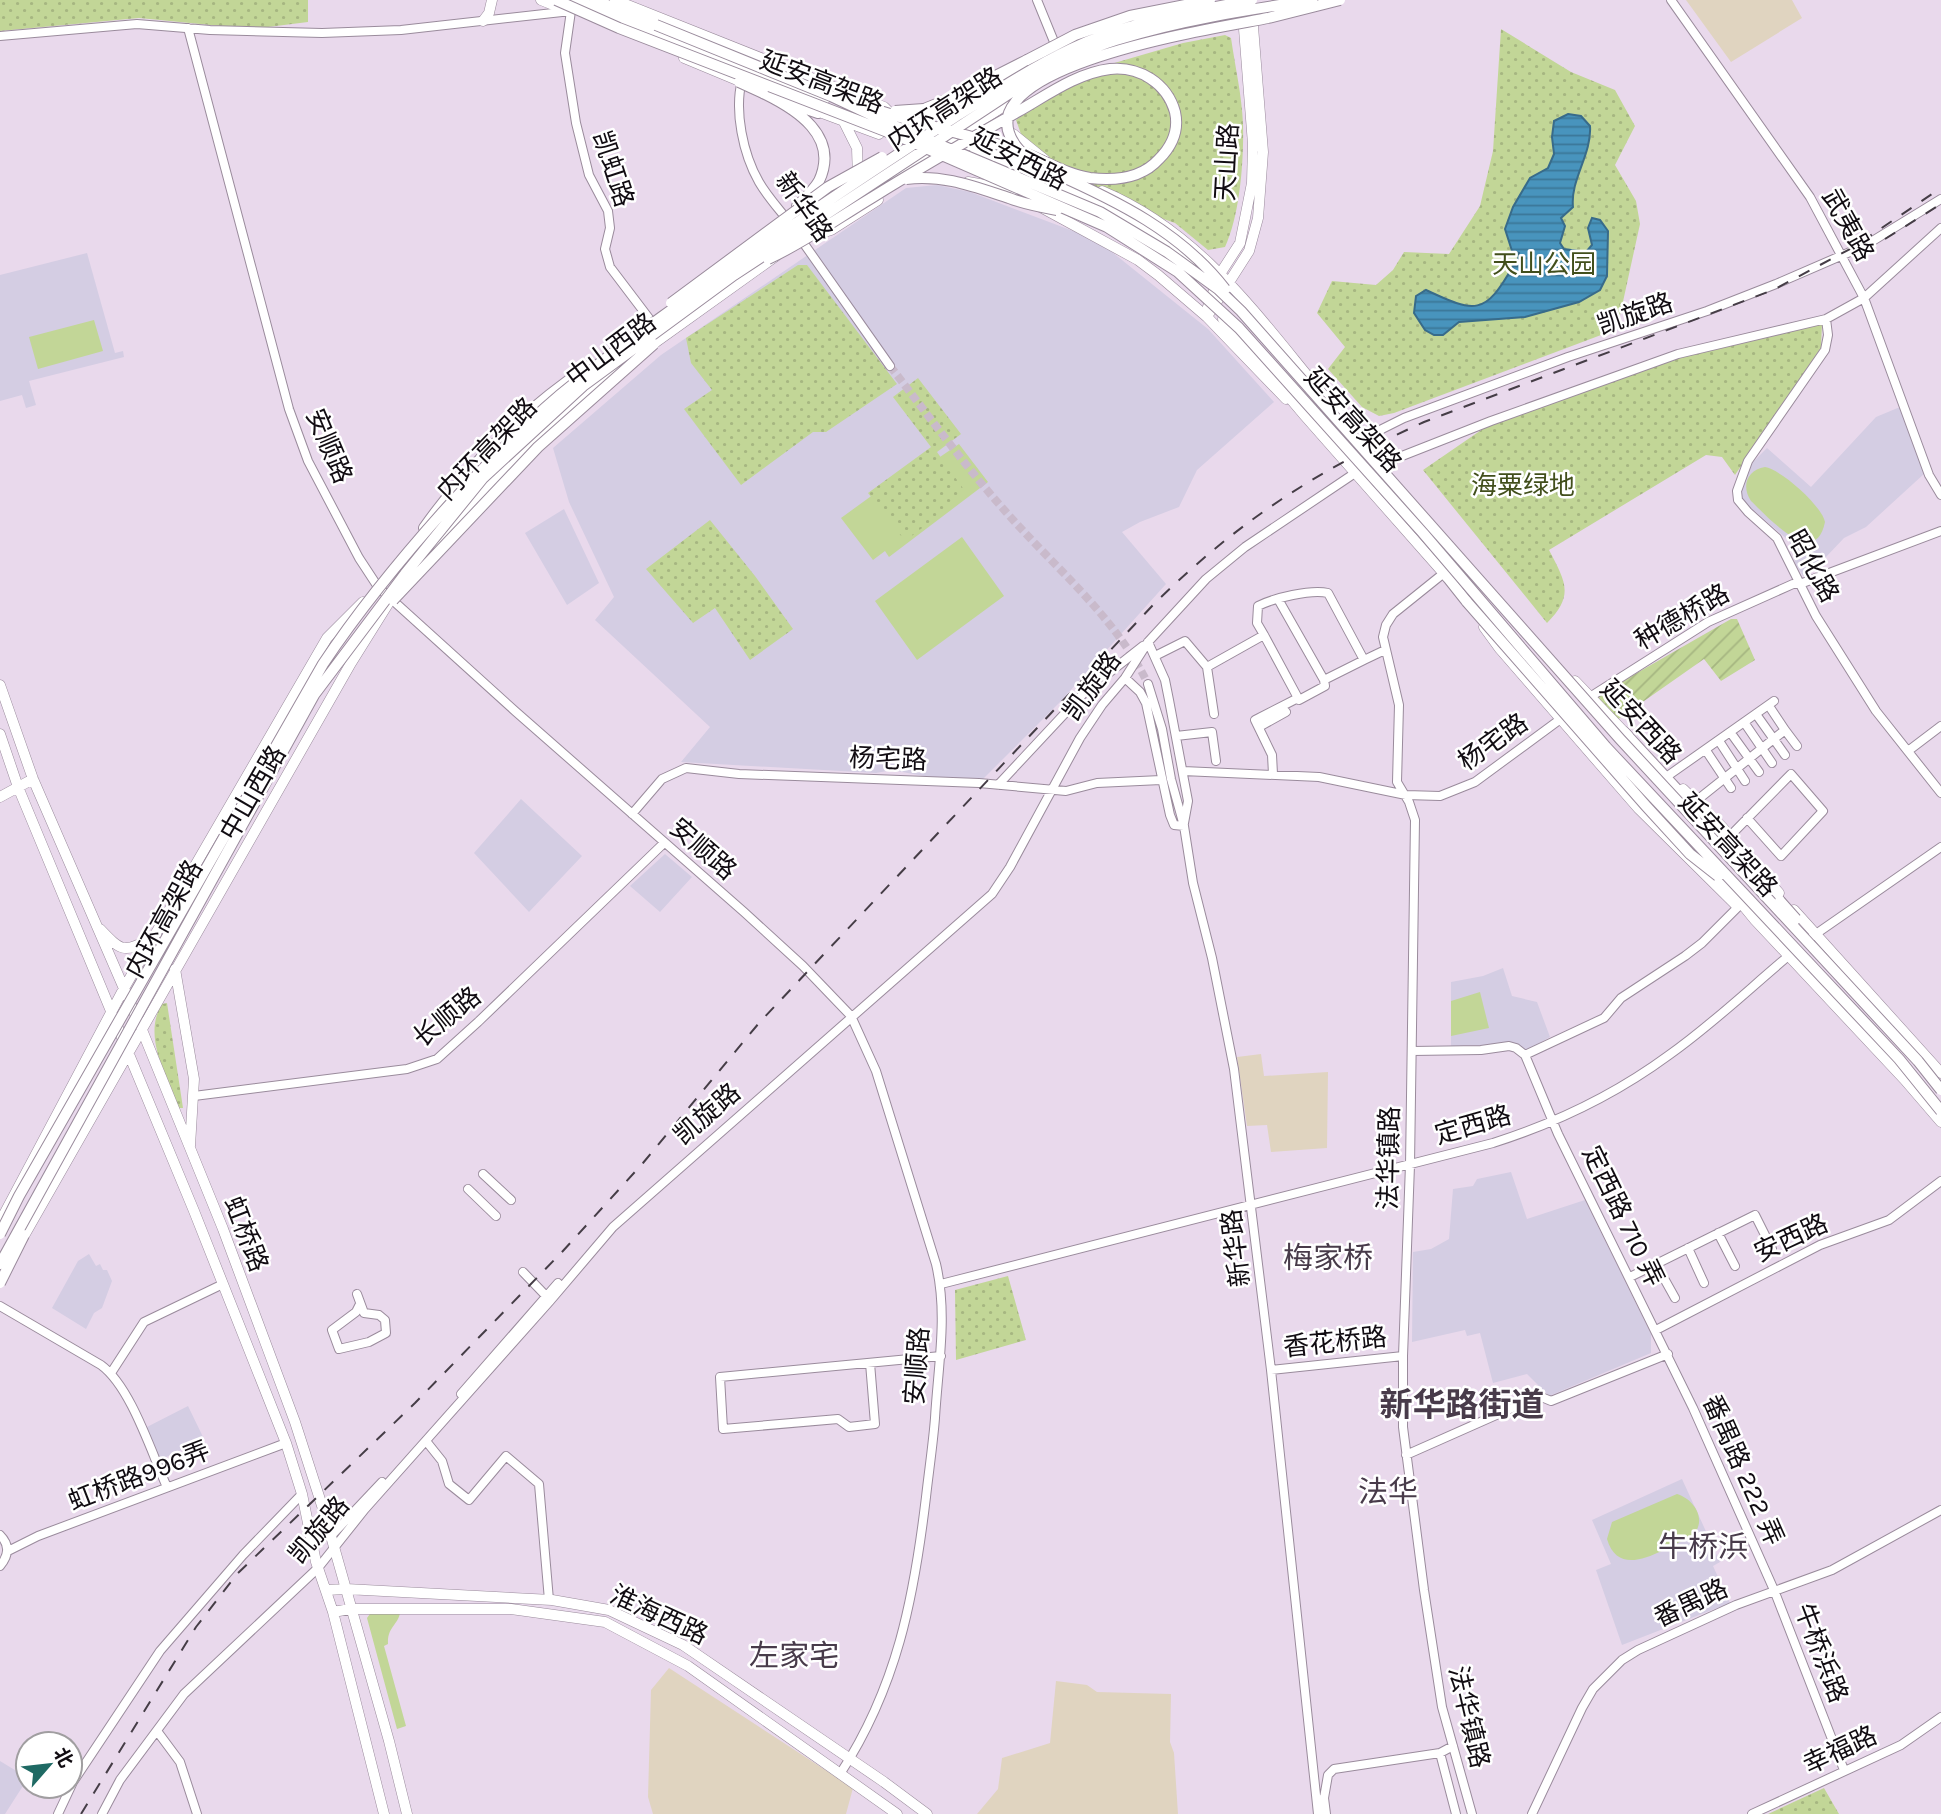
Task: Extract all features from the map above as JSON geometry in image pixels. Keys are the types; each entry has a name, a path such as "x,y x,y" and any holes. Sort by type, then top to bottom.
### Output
{"highway":[{"name":"延安高架路","path":"556,0 898,136 1082,215 1107,227 1178,272 1239,328 1423,533 1606,747 1899,1059 1941,1111"},
{"name":"延安高架路","path":"594,0 831,96 895,126 1100,212 1167,253 1218,289 1241,311 1620,739 1918,1061 1941,1091"},
{"path":"866,106 898,111 923,109 954,97 1075,35 1129,16 1210,0"},
{"name":"内环高架路","path":"0,1234 302,697 350,624 402,558 530,421 576,382 717,278 865,175 1031,70 1072,48 1123,29 1155,19 1251,0"},
{"name":"内环高架路","path":"0,1265 293,731 335,664 483,478 583,386 734,275 1032,79 1075,56 1115,41 1186,22 1312,0"},
{"path":"763,93 875,134 900,137 926,135 965,124 1072,66 1115,50 1341,0"},
{"path":"619,27 763,93 801,114 809,122 822,145 823,160 818,181 792,212"},
{"path":"734,275 788,250 900,180 961,145 970,139 979,134 988,128 1068,83 1107,69 1119,68 1144,75 1167,92 1174,107 1176,132 1165,153 1149,168 1116,179 1078,175 983,139 972,136 961,133 908,119 831,96"},
{"path":"1027,91 1013,103 1007,127 1014,145 1041,172"},
{"path":"576,382 662,310 828,187 869,163 894,153 952,142 974,143 1012,154 1041,172 1106,196 1173,237 1212,272 1241,311"},
{"path":"900,180 929,177 960,182 1012,200 1082,215"},
{"path":"402,558 446,497 477,460 523,416 600,359 653,325"},
{"path":"335,664 480,505 538,447 654,344"},
{"path":"1444,573 1690,854 1741,893"},
{"path":"1625,732 1696,805 1810,935 1844,983"},
{"path":"0,1280 24,1236 40,1193"}],"main road":[{"path":"483,20 489,13 492,0"},
{"path":"541,0 844,122 1005,177"},
{"path":"571,11 576,0"},
{"name":"延安西路","path":"576,0 946,142 1041,172 1117,211 1144,226 1181,254 1219,290 1315,394 1338,412"},
{"name":"延安西路","path":"588,0 747,67"},
{"name":"延安西路","path":"615,0 884,107 904,125"},
{"name":"中山西路","path":"0,1222 123,990 327,638 378,587 451,501 518,434 653,325 909,144 1058,52 1103,29 1142,15 1205,0"},
{"name":"天山路","path":"1207,317 1219,290 1220,274 1240,243 1252,183 1248,17 1241,0"},
{"path":"1219,290 1229,283 1249,251 1259,204 1263,152 1248,17 1251,0"},
{"name":"中山西路","path":"0,1280 175,969 351,663 392,598 486,487 537,436 565,411 654,344 801,239 946,142 1072,66 1143,41 1248,17 1341,0"},
{"path":"904,125 1058,52"},
{"path":"990,114 1052,166 1078,181"},
{"path":"844,122 857,148 858,179"},
{"name":"延安西路","path":"946,142 1005,177 1134,241 1165,261 1211,305 1444,573 1649,793 1755,920 1941,1122"},
{"name":"延安西路","path":"946,142 988,149 1078,181 1123,200 1158,219 1192,245 1229,283 1436,530 1812,937 1941,1091"},
{"path":"801,239 831,230 896,188 914,181 930,179 980,183 1013,192 1037,191 1041,172"},
{"name":"延安西路","path":"1099,190 1117,211"},
{"name":"延安西路","path":"1013,192 1148,268 1207,317 1277,391 1305,416"},
{"path":"1082,215 1095,237"},
{"path":"1419,545 1436,530"},
{"name":"延安西路","path":"1444,573 1500,649 1638,808 1738,907 1755,920"},
{"name":"虹桥路","path":"0,685 33,779 142,1030 296,1422 346,1589 407,1814"},
{"path":"1625,732 1696,805 1730,835 1812,937 1892,1017 1941,1073"},
{"name":"虹桥路","path":"0,734 18,788 138,1074 286,1443 302,1494 318,1568 333,1612 384,1814"},
{"path":"0,797 33,779"},
{"path":"96,925 117,947 124,950 136,947 154,936"},
{"path":"175,969 189,1043 194,1096 190,1150"},
{"path":"1892,1017 1903,1048"},
{"path":"116,1077 128,1071 138,1074"},
{"name":"淮海西路","path":"326,1590 549,1600 609,1610 676,1641 927,1814"},
{"name":"淮海西路","path":"333,1612 350,1609 511,1609 605,1622 688,1666 897,1814"}],"street":[{"path":"1037,0 1058,52"},
{"name":"武夷路","path":"1671,0 1810,197 1864,298 1929,475 1941,495"},
{"path":"0,36 137,24 322,33 401,30 571,11"},
{"name":"凯虹路","path":"571,11 565,53 576,123 589,174 608,211 610,228 605,249 610,267 653,325"},
{"name":"安顺路","path":"188,28 289,409 308,461 359,558 378,587 803,966 851,1016 876,1070 941,1284 941,1356 919,1556 908,1614 900,1645 872,1718 840,1774"},
{"name":"新华路","path":"751,54 738,98 751,164 759,182 890,366"},
{"name":"凯旋路","path":"1364,443 1404,418 1707,311 1841,257 1885,234 1941,199"},
{"name":"凯旋路","path":"102,1814 120,1780 184,1694 318,1568 332,1541 630,1210 992,894 1010,867 1095,713 1125,678 1149,642 1206,579 1245,547 1355,471 1382,466 1491,421 1678,354 1826,319 1864,298 1941,228"},
{"name":"昭化路","path":"1826,319 1828,335 1825,350 1748,461 1737,491 1738,500 1777,538 1816,616 1870,701 1941,793"},
{"path":"1355,471 1364,443"},
{"name":"种德桥路","path":"1590,697 1709,622 1793,584 1800,584 1941,531"},
{"name":"法华镇路","path":"1444,573 1393,614 1383,637 1399,705 1397,782 1406,795 1415,820 1410,1165 1403,1356 1406,1455 1442,1707 1469,1813"},
{"path":"1298,698 1257,623 1258,606 1279,598 1316,592 1328,593 1364,660"},
{"path":"1273,774 1272,755 1255,720 1325,686 1279,598"},
{"path":"1207,667 1264,635"},
{"path":"1155,656 1185,641 1207,667 1214,714"},
{"path":"998,785 1097,679 1149,642 1165,680 1183,771 1188,807 1184,825 1174,825 1172,821 1146,704 1140,692 1125,678"},
{"path":"1324,680 1385,650"},
{"name":"新华路","path":"1148,684 1159,718 1171,779 1184,825 1193,883 1212,958 1234,1069 1320,1799 1318,1814"},
{"path":"1668,775 1773,705 1797,746"},
{"name":"杨宅路","path":"1183,771 1273,774 1341,780 1406,795 1440,796 1475,782 1573,710"},
{"path":"1259,727 1286,712"},
{"path":"1758,717 1785,755"},
{"path":"1746,725 1772,763"},
{"path":"1908,751 1941,726"},
{"path":"1696,805 1724,777 1786,730"},
{"path":"1176,736 1212,732 1216,761"},
{"path":"1733,736 1759,772"},
{"path":"1721,744 1745,781"},
{"path":"1707,752 1731,788"},
{"name":"杨宅路","path":"632,814 662,779 686,768 739,774 998,785 1052,791 1066,791 1097,783 1161,780"},
{"path":"1730,835 1747,818 1791,774 1825,813 1781,856 1747,818"},
{"name":"长顺路","path":"194,1096 407,1069 437,1059 478,1023 664,843"},
{"name":"定西路","path":"941,1284 1493,1143 1553,1121 1607,1094 1669,1056 1812,937 1941,847"},
{"path":"1412,1051 1480,1050 1509,1046 1525,1055 1604,1018 1621,998 1702,943 1738,907"},
{"name":"定西路 710 弄","path":"1525,1055 1553,1121 1656,1330"},
{"path":"483,1174 511,1200"},
{"name":"安西路","path":"1656,1330 1820,1245 1889,1220 1941,1181"},
{"path":"468,1189 496,1216"},
{"path":"1630,1277 1755,1215 1772,1249"},
{"path":"1718,1233 1735,1266"},
{"path":"1688,1248 1704,1283"},
{"path":"1656,1264 1675,1298"},
{"path":"523,1272 548,1299"},
{"name":"凯旋路","path":"332,1541 426,1441 548,1299 558,1283"},
{"path":"111,1373 144,1322 223,1284"},
{"path":"357,1294 360,1304 363,1314 379,1315 385,1320 386,1333 369,1342 339,1349 332,1330 356,1312 360,1304"},
{"path":"0,1306 111,1373 126,1395 167,1487"},
{"name":"番禺路 222 弄","path":"1656,1330 1774,1590"},
{"path":"1406,1455 1539,1396 1551,1401 1668,1354"},
{"path":"870,1363 875,1424 849,1427 838,1419 723,1429 720,1377 941,1356"},
{"name":"香花桥路","path":"1271,1370 1403,1356"},
{"path":"426,1441 442,1461 449,1484 469,1500 506,1456 539,1484 549,1600"},
{"name":"虹桥路996弄","path":"8,1551 38,1536 286,1443"},
{"name":"凯旋路","path":"58,1814 73,1782 160,1651 243,1555 302,1494"},
{"name":"番禺路","path":"1532,1814 1582,1707 1615,1666 1638,1650 1774,1590 1832,1570 1940,1513"},
{"path":"0,1535 8,1551 0,1566"},
{"name":"牛桥浜路","path":"1774,1590 1844,1770"},
{"name":"幸福路","path":"1752,1814 1901,1745 1941,1717"},
{"path":"157,1731 180,1762 197,1814"},
{"path":"1326,1814 1320,1799 1328,1775 1334,1769 1440,1754 1452,1746"},
{"path":"1440,1754 1456,1814"}],"shaded area":[{"path":"1686,0 1792,0 1802,18 1731,62"},
{"path":"937,185 970,192 1097,240 1208,329 1274,402 1197,470 1179,507 1122,532 1166,584 1060,702 982,780 934,778 892,770 876,773 681,762 710,727 595,620 614,597 569,502 553,448 661,355 906,188"},
{"path":"87,253 115,353 123,351 124,357 29,381 36,405 26,408 22,395 0,401 0,275"},
{"path":"1900,407 1925,473 1866,527 1844,538 1808,576 1803,576 1795,563 1793,547 1788,540 1743,501 1740,492 1749,466 1767,448 1811,487 1876,417"},
{"path":"564,509 599,583 567,605 525,533"},
{"path":"521,799 582,856 529,912 474,853"},
{"path":"665,854 692,877 660,912 630,886"},
{"path":"1503,968 1512,996 1537,1002 1550,1037 1526,1051 1505,1043 1451,1049 1451,982 1483,976"},
{"path":"1261,1054 1264,1076 1328,1072 1327,1148 1271,1152 1267,1125 1247,1126 1237,1057"},
{"path":"1511,1172 1527,1219 1585,1200 1651,1334 1651,1353 1549,1396 1527,1374 1493,1383 1480,1333 1467,1336 1465,1330 1412,1342 1413,1252 1431,1249 1449,1239 1453,1189 1473,1186 1477,1179"},
{"path":"89,1254 96,1266 100,1264 103,1270 107,1270 112,1281 102,1308 94,1313 86,1329 52,1308 78,1261"},
{"path":"188,1406 204,1439 160,1460 145,1428"},
{"path":"1682,1479 1720,1562 1713,1566 1730,1603 1622,1645 1596,1570 1611,1564 1592,1520"},
{"path":"669,1668 853,1788 846,1814 653,1814 648,1797 651,1690"},
{"path":"1056,1681 1087,1685 1097,1692 1171,1694 1170,1742 1174,1753 1178,1814 977,1814 998,1789 1002,1758 1050,1743"},
{"path":"0,1761 14,1770 14,1800 5,1814 0,1814"}],"green space":[{"path":"0,0 308,0 308,22 251,29 139,18 0,31"},
{"name":"天山公园","path":"1501,29 1571,72 1615,90 1635,126 1615,165 1636,201 1640,224 1617,329 1394,413 1379,416 1362,407 1328,369 1345,347 1317,313 1332,281 1376,285 1393,270 1404,252 1449,254 1480,206 1493,151"},
{"path":"1225,35 1231,38 1241,103 1243,138 1238,204 1225,247 1208,250 1175,223 1092,194 1026,148 1016,120 1037,105 1111,64 1183,43"},
{"path":"798,265 807,265 897,384 826,432 813,432 741,485 684,409 712,390 691,363 686,338"},
{"path":"94,320 103,351 38,369 29,337"},
{"name":"海粟绿地","path":"1822,323 1821,348 1735,475 1722,457 1706,455 1549,550 1563,579 1564,596 1556,613 1547,623 1423,470 1490,424 1679,355"},
{"path":"918,378 961,434 937,452 967,494 905,541 868,493 931,447 893,397"},
{"path":"959,444 988,482 889,557 885,551 873,560 841,518 932,452 937,459"},
{"path":"1765,467 1791,482 1817,507 1825,522 1820,536 1811,542 1801,541 1779,527 1751,501 1746,490 1748,479 1754,471"},
{"path":"710,520 793,629 750,660 715,608 693,623 646,569"},
{"path":"962,537 1004,596 917,660 875,601"},
{"path":"1731,619 1737,619 1755,660 1721,681 1704,659 1617,720 1595,697"},
{"path":"1480,992 1489,1028 1451,1036 1451,1001"},
{"path":"167,1003 183,1108 178,1108 155,1043 156,1016 162,1004"},
{"path":"1008,1276 1026,1340 956,1360 955,1290"},
{"path":"1677,1494 1690,1501 1698,1512 1699,1525 1691,1537 1644,1558 1622,1559 1613,1552 1607,1539 1612,1522"},
{"path":"372,1611 400,1611 389,1633 388,1644 384,1646 406,1726 397,1729 367,1618"},
{"path":"1824,1788 1839,1814 1768,1814"}],"water":[{"path":"1568,114 1581,116 1590,126 1590,136 1575,187 1573,207 1561,218 1565,226 1560,243 1564,249 1586,252 1592,245 1588,228 1592,218 1600,220 1608,231 1607,276 1600,290 1579,302 1525,317 1459,322 1443,335 1434,335 1425,330 1414,313 1416,296 1426,290 1456,303 1477,305 1486,302 1513,266 1517,266 1519,253 1512,251 1505,229 1513,207 1530,178 1548,168 1554,154 1554,121"}],"tunnel":[{"path":"890,366 991,495 1119,636 1148,684"}],"railway":[{"path":"81,1814 196,1627 237,1574 415,1403 562,1252 643,1163 759,1023 1153,605 1185,575 1280,500 1385,440 1424,422 1773,290 1852,248 1941,188"},
{"path":"1885,239 1941,204"}],"district":[{"name":"梅家桥","path":"1328,1258"},
{"name":"新华路街道","path":"1462,1405"},
{"name":"法华","path":"1388,1492"},
{"name":"牛桥浜","path":"1703,1547"},
{"name":"左家宅","path":"794,1656"}]}
